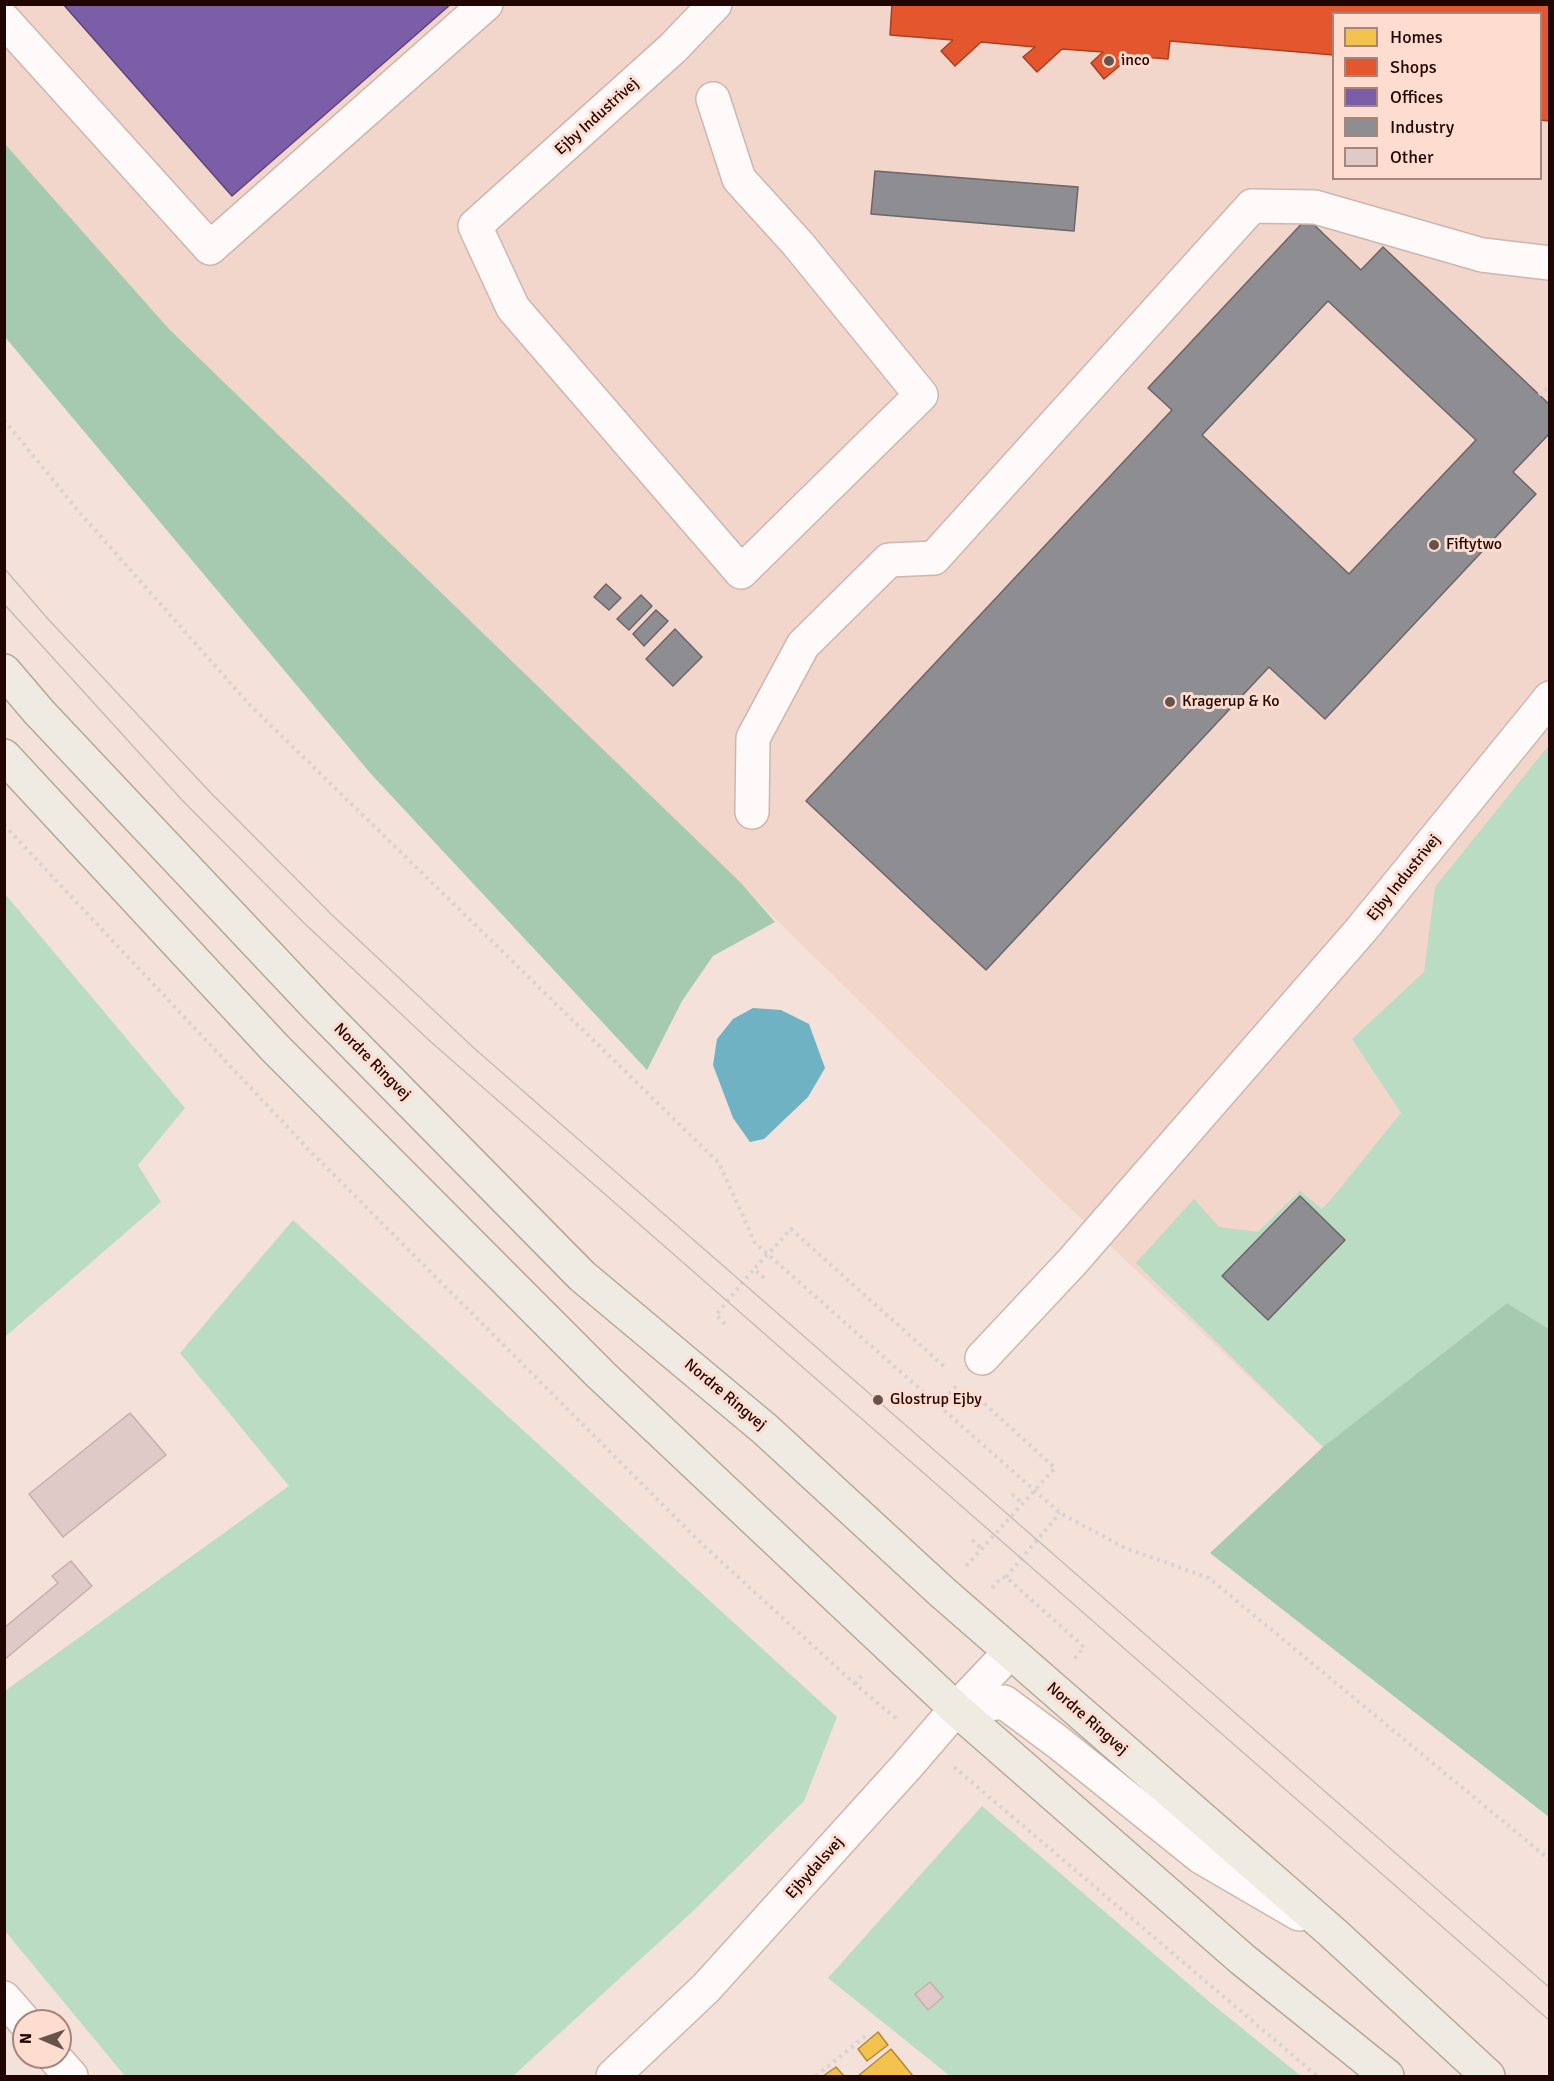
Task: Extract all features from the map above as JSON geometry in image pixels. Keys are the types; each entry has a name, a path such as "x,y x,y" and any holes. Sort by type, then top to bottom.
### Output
{"main road":[{"name":"Nordre Ringvej","path":"4,671 39,712 318,1008 582,1276 766,1430 942,1592 1333,1934 1488,2076"},
{"path":"4,756 275,1048 584,1359 956,1709 1242,1959 1387,2076"}],"street":[{"path":"4,20 210,248 486,4"},
{"name":"Ejby Industrivej","path":"713,99 740,178 798,244 921,395 741,572 513,308 475,226 673,48 715,4"},
{"path":"752,812 753,738 803,645 889,560 934,558 1252,206 1315,207 1482,255 1550,263"},
{"name":"Ejby Industrivej","path":"982,1358 1072,1262 1362,930 1550,698"},
{"name":"Ejbydalsvej","path":"616,2075 706,1988 920,1752 956,1709 1010,1652"},
{"path":"956,1709 1004,1702 1201,1857 1333,1934"}],"path":[{"path":"1539,395 1550,385"},
{"path":"4,420 80,513 248,703 719,1163 755,1243 1060,1513 1125,1548 1209,1578 1550,1860"},
{"path":"725,1324 716,1315 791,1229 952,1374"},
{"path":"754,1269 764,1278"},
{"path":"942,1592 1055,1468 975,1395"},
{"path":"1012,1494 1023,1504"},
{"path":"1006,1577 1060,1513"},
{"path":"972,1540 982,1549"},
{"path":"816,2076 868,2034"}],"shaded area":[{"path":"4,5 1549,5 1549,1329 1507,1303 1323,1447 1049,1188 643,788 169,329 5,144"}],"green space":[{"path":"5,144 169,329 740,882 775,922 713,956 682,1001 647,1070 371,774 5,337"},
{"path":"1549,745 1549,1329 1507,1303 1323,1447 1136,1263 1194,1199 1219,1227 1258,1232 1300,1191 1322,1209 1401,1113 1352,1039 1424,972 1435,887"},
{"path":"5,894 185,1108 138,1165 161,1202 5,1337"},
{"path":"293,1220 837,1717 804,1801 692,1912 513,2076 125,2076 72,2012 72,2009 70,2009 5,1931 5,1691 289,1486 180,1353"},
{"path":"1507,1303 1549,1329 1549,1817 1210,1553 1323,1447"},
{"path":"982,1806 1212,2004 1301,2076 950,2076 828,1978"}],"water":[{"path":"753,1008 781,1010 809,1024 825,1068 808,1097 764,1139 750,1142 733,1118 713,1065 717,1039 733,1019"}],"building: Homes":[{"path":"878,2032 888,2045 867,2061 858,2049"},
{"path":"891,2049 913,2076 858,2076"},
{"path":"836,2067 844,2076 823,2076"}],"building: Shops":[{"name":"inco","path":"892,4 1550,4 1550,121 1542,120 1542,12 1332,12 1332,55 1170,41 1168,59 1131,56 1104,79 1091,63 1103,52 1062,49 1037,72 1023,57 1035,47 981,42 955,66 941,51 953,40 890,35"}],"building: Offices":[{"path":"63,4 451,4 232,196"}],"building: Industry":[{"path":"875,171 1078,187 1074,231 871,214"},
{"path":"1307,218 1361,270 1383,247 1550,405 1550,433 1513,472 1536,494 1325,719 1269,667 986,970 806,801 1172,410 1148,388","holes":["1328,301 1476,440 1349,574 1202,435"]},
{"path":"606,584 621,598 609,610 594,597"},
{"path":"641,595 652,606 629,630 617,619"},
{"path":"656,610 668,621 644,646 633,634"},
{"path":"675,629 702,657 673,686 646,659"},
{"path":"1300,1196 1345,1240 1268,1320 1222,1276"}],"building: Other":[{"path":"130,1413 166,1455 63,1537 29,1494"},
{"path":"71,1561 92,1586 4,1660 4,1628 58,1583 52,1576"},
{"path":"930,1982 943,1997 928,2010 915,1994"}],"tram line":[{"path":"4,568 48,619 210,792 332,915 475,1049 1550,1988"},
{"path":"4,604 181,799 304,923 431,1042 1550,2021"}],"place":[{"name":"inco","path":"1109,61"},
{"name":"Fiftytwo","path":"1434,545"},
{"name":"Kragerup & Ko","path":"1170,702"},
{"name":"Glostrup Ejby","path":"878,1400"}]}
